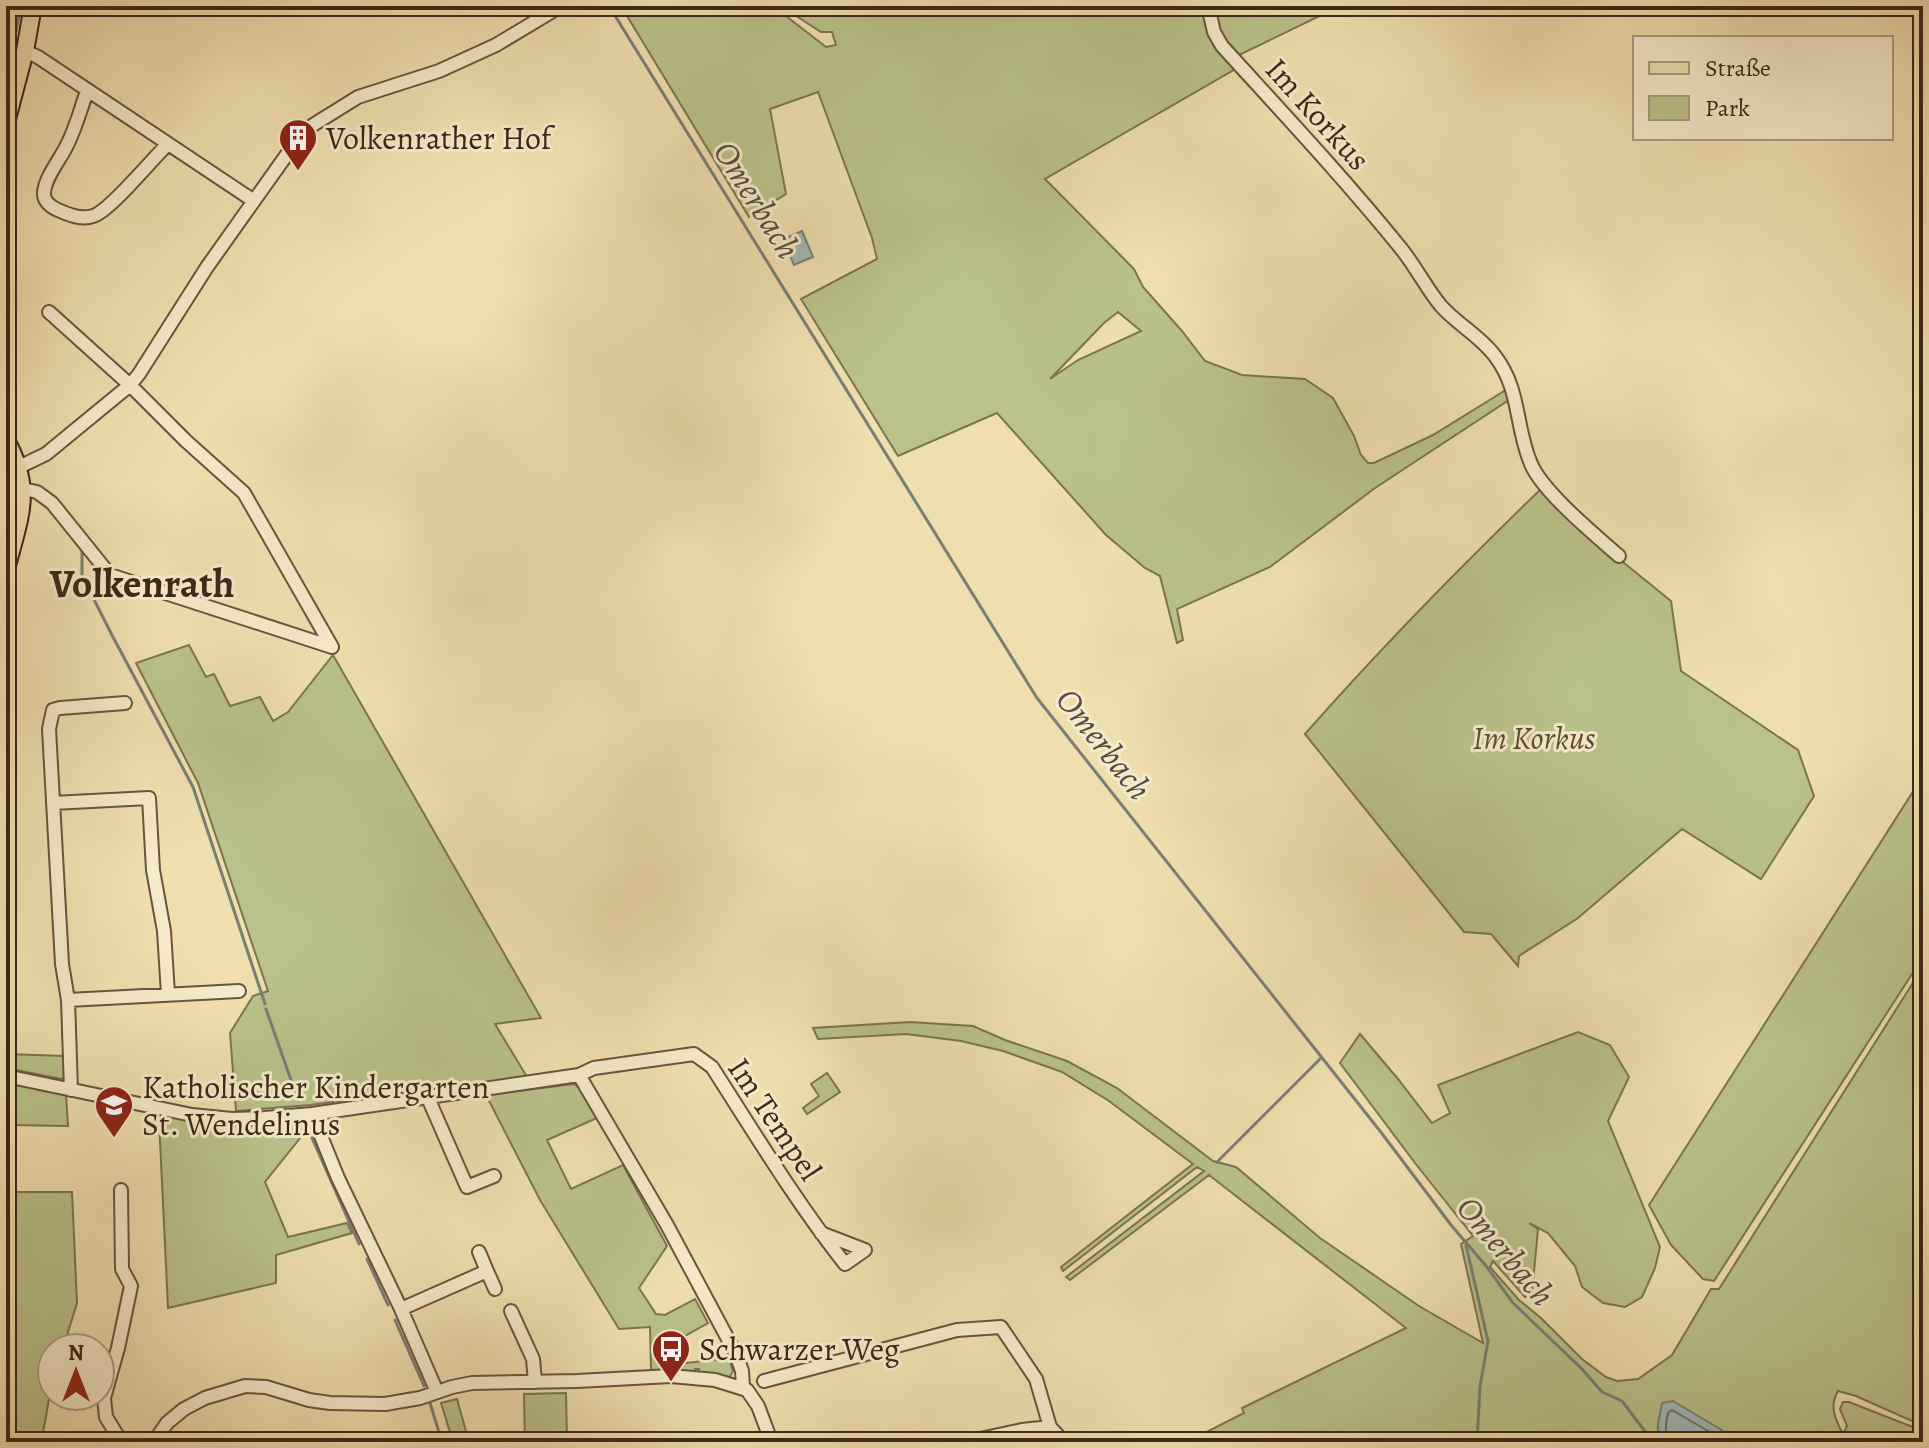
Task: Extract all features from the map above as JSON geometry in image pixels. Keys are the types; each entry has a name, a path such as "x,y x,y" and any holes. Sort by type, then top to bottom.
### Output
{"main road":[{"path":"6,123 33,6"},
{"path":"6,440 19,467 23,489 22,506 6,570"}],"street":[{"path":"19,467 46,454 130,385 207,267 300,136 358,97 439,71 496,45 561,6"},
{"name":"Im Korkus","path":"1208,6 1214,32 1222,46 1343,179 1391,236 1442,307 1497,358 1515,395 1526,451 1539,478 1619,556"},
{"path":"25,51 254,201"},
{"path":"87,91 68,143 47,182 45,200 54,208 71,216 97,216 168,144"},
{"path":"23,489 37,492 52,503 110,575 332,647 244,493 49,312"},
{"path":"71,1090 68,1000 62,964 49,729 53,710 125,703"},
{"path":"53,803 149,798 153,870 164,931 168,994"},
{"path":"68,1000 239,991"},
{"name":"Im Tempel","path":"6,1076 192,1115 265,1118 428,1098 579,1075 594,1068 694,1054 712,1067 821,1233"},
{"path":"579,1075 667,1225 736,1354 742,1371 743,1388"},
{"path":"428,1098 461,1190 494,1176"},
{"path":"312,1114 338,1178 437,1392"},
{"path":"121,1190 122,1269 131,1286 104,1398 106,1417 117,1435 126,1442"},
{"path":"479,1252 495,1289"},
{"path":"401,1309 487,1271"},
{"path":"511,1311 533,1359 535,1382"},
{"path":"764,1381 957,1330 1001,1327 1036,1379 1050,1427 1064,1442"},
{"path":"154,1442 167,1423 184,1409 205,1398 245,1386 266,1387 330,1403 385,1404 472,1383 671,1376 715,1380 743,1388 754,1398 771,1441"},
{"path":"966,1442 1013,1431 1050,1427"}],"green space":[{"path":"621,6 773,6 826,47 836,45 832,32 821,32 781,6 1206,6 1237,68 1045,179 1134,269 1143,287 1205,361 1242,375 1305,379 1333,398 1368,463 1433,435 1509,388 1512,398 1375,488 1270,567 1177,609 1183,640 1177,643 1160,576 1145,568 1106,535 997,413 898,456 801,299 877,259 818,92 770,109 786,194 749,217","holes":["1118,312 1141,331 1078,360 1050,379"]},
{"path":"1214,6 1340,6 1235,57 1218,31"},
{"name":"Im Korkus","path":"1541,489 1671,601 1681,671 1798,750 1814,796 1761,879 1682,829 1578,918 1519,956 1518,966 1491,934 1464,932 1305,734 1420,609"},
{"path":"189,645 206,677 214,674 230,706 260,697 273,721 288,712 333,655 541,1018 495,1024 527,1077 310,1105 236,1111 230,1033 253,996 268,991 198,783 136,663"},
{"path":"1923,776 1923,957 1714,1281 1703,1279 1671,1245 1649,1205"},
{"path":"1923,967 1923,1426 1838,1391 1834,1407 1843,1434 1847,1426 1840,1409 1843,1402 1849,1402 1923,1431 1923,1442 1735,1442 1720,1429 1658,1424 1659,1442 1187,1442 1244,1413 1242,1408 1406,1328 1209,1175 1070,1280 1066,1277 1204,1171 1197,1167 1063,1271 1061,1267 1193,1164 1109,1101 1062,1072 1003,1051 961,1041 906,1034 818,1039 813,1028 910,1022 973,1026 1067,1061 1117,1088 1213,1161 1236,1167 1320,1238 1419,1306 1483,1343 1461,1244 1473,1236 1340,1063 1360,1034 1432,1123 1450,1113 1438,1085 1578,1032 1610,1045 1629,1077 1608,1121 1660,1247 1655,1268 1642,1297 1625,1307 1603,1303 1582,1287 1575,1266 1548,1233 1529,1223 1538,1229 1532,1293 1529,1297 1525,1297 1493,1261 1490,1267 1519,1300 1582,1359 1606,1377 1617,1381 1638,1379 1672,1355 1711,1289 1719,1289"},
{"path":"6,1054 64,1056 66,1077 61,1079 6,1068"},
{"path":"827,1073 840,1092 807,1114 803,1108 819,1096 811,1084"},
{"path":"6,1083 66,1094 68,1126 6,1125"},
{"path":"574,1084 581,1089 597,1118 547,1140 571,1189 623,1165 667,1246 639,1288 656,1314 665,1315 695,1299 708,1323 676,1341 678,1364 729,1358 733,1371 730,1377 699,1372 699,1369 651,1370 650,1327 619,1329 540,1200 486,1095"},
{"path":"165,1115 191,1120 301,1120 309,1124 265,1182 288,1237 347,1223 352,1233 276,1255 276,1283 168,1308 159,1120"},
{"path":"6,1192 72,1192 77,1303 68,1332 36,1332 36,1412 47,1412 42,1438 33,1442 16,1442 6,1425"},
{"path":"566,1393 567,1442 525,1442 524,1394"},
{"path":"457,1399 469,1442 453,1442 441,1403"}],"water":[{"path":"802,231 813,257 794,265 783,239"},
{"path":"1673,1401 1720,1429 1735,1442 1659,1442 1662,1403"}],"waterway":[{"path":"6,64 21,6"},
{"name":"Omerbach","path":"609,6 1037,698 1513,1303 1602,1392 1622,1401 1653,1442"},
{"path":"82,551 82,576 193,787 265,1004"},
{"path":"266,1009 298,1100"},
{"path":"1217,1162 1321,1058"},
{"path":"304,1120 359,1244"},
{"path":"1466,1245 1488,1341 1480,1386 1477,1442"},
{"path":"367,1259 388,1305"},
{"path":"395,1320 424,1386"},
{"path":"430,1403 442,1442"}],"place":[{"name":"Volkenrather Hof","path":"298,172"},
{"name":"Katholischer Kindergarten St. Wendelinus","path":"114,1139"},
{"name":"Schwarzer Weg","path":"671,1383"}],"district":[{"name":"Volkenrath","path":"142,583"}]}
